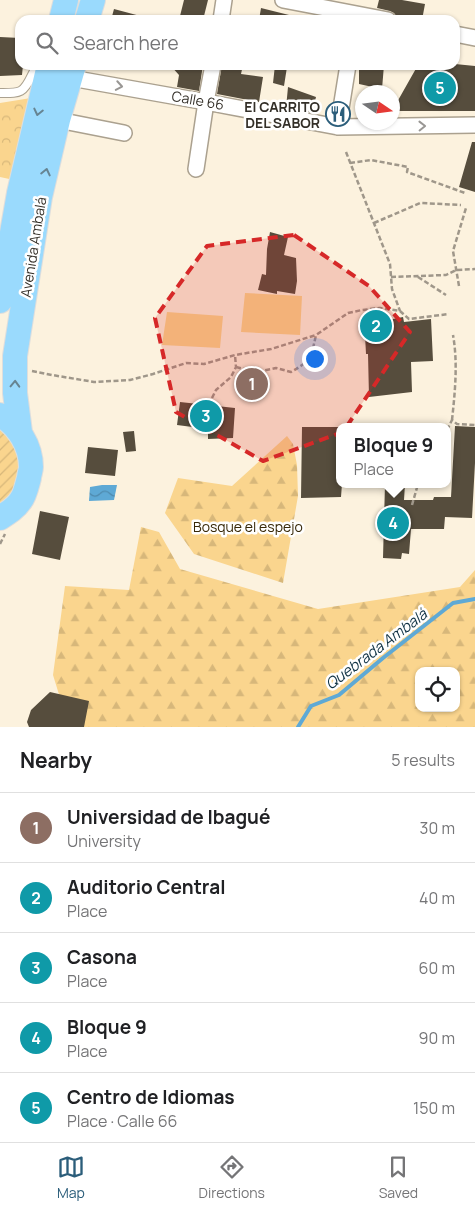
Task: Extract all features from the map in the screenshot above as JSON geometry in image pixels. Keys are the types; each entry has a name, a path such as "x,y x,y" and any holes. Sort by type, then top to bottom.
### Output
{"main road":[{"path":"62,15 66,0"},
{"path":"88,15 93,0"},
{"name":"Avenida Ambalá","path":"0,301 19,193 48,70"},
{"name":"Avenida Ambalá","path":"20,432 14,392 15,356 40,196 58,120 73,72"},
{"path":"0,415 8,419 20,432 28,449 31,466 28,484 22,500 0,518"}],"street":[{"path":"222,15 224,0"},
{"path":"283,0 356,11 370,15"},
{"path":"460,35 475,38"},
{"path":"196,169 212,70"},
{"path":"338,127 347,70"},
{"name":"Calle 66","path":"73,72 206,102 338,127 475,125"},
{"path":"58,120 124,133"}],"lane":[{"path":"0,93 22,91 27,86 34,70"}],"path":[{"path":"346,152 390,264 392,289 400,311 409,319 449,314"},
{"path":"350,163 371,160 408,167 407,172 465,193"},
{"path":"374,223 420,203 461,205"},
{"path":"459,286 453,251 466,208"},
{"path":"391,277 446,274 456,270 475,270"},
{"path":"417,276 446,296"},
{"path":"32,370 94,382 130,380 186,363 204,364 235,355 271,349 316,335 348,313 380,308 400,311"},
{"path":"236,367 256,372 276,368 291,372 303,365 311,356 316,335"},
{"path":"450,423 455,393 455,349 453,336"},
{"path":"212,398 216,390 231,377 236,367 235,355"},
{"path":"452,420 457,424"},
{"path":"451,426 475,424"},
{"path":"412,505 417,488"}],"highlighted area":[{"path":"294,235 369,286 410,332 343,432 263,461 176,412 155,318 207,246"}],"green space":[{"path":"31,98 14,180 0,177 0,103"},
{"path":"245,293 302,296 300,335 241,332"},
{"path":"167,312 223,316 220,348 162,345"},
{"path":"0,425 11,434 22,461 15,490 0,505"},
{"name":"Bosque el espejo","path":"287,436 293,444 297,465 298,496 283,583 194,554 165,513 178,478 232,486"},
{"path":"141,527 159,532 180,569 318,609 460,587 475,570 475,727 69,727 53,675 65,586 129,590"}],"water":[{"path":"117,485 114,500 89,501 90,487"}],"building":[{"path":"184,0 208,0 204,15 180,15"},
{"path":"379,0 402,0 425,4 423,15 396,15 390,11 377,8"},
{"path":"261,8 289,15 260,15"},
{"path":"114,9 136,15 112,15"},
{"path":"0,37 15,38 15,70 22,70 22,75 0,76"},
{"path":"460,64 475,66 475,111 400,111 400,97 415,70 460,70"},
{"path":"174,70 202,70 199,91 177,87 179,75"},
{"path":"221,70 242,70 241,74 263,77 259,102 217,94"},
{"path":"274,70 287,70 284,86 273,83"},
{"path":"359,70 384,70 382,85 359,84"},
{"path":"288,87 316,97 312,113 286,108"},
{"path":"472,142 475,142 475,192 459,187"},
{"path":"270,232 288,237 284,255 296,258 297,281 295,294 277,291 277,294 258,290 262,274 266,275"},
{"path":"388,315 388,320 403,317 404,322 431,319 433,361 411,362 412,392 369,397 368,354 366,354 364,316"},
{"path":"180,402 235,408 233,438 208,439 208,429 177,425"},
{"path":"455,426 475,427 472,518 445,517 444,529 411,529 409,554 402,553 401,559 383,558 385,488 405,488 404,500 433,500 434,497 451,497"},
{"path":"302,427 336,427 336,488 342,488 341,497 301,498"},
{"path":"134,431 136,451 126,452 123,432"},
{"path":"88,447 118,450 115,476 85,473"},
{"path":"40,511 69,517 60,560 32,554"},
{"path":"50,692 89,701 84,727 29,727 27,722 31,710"}],"waterway":[{"name":"Quebrada Ambalá","path":"298,727 311,706 339,695 453,603 475,599"}],"place":[{"name":"Centro de Idiomas","path":"440,88"},
{"name":"El CARRITO DEL SABOR","path":"338,114"},
{"name":"Auditorio Central","path":"376,326"},
{"name":"Universidad de Ibagué","path":"252,384"},
{"name":"Casona","path":"206,416"},
{"name":"Bloque 9","path":"393,523"}]}
